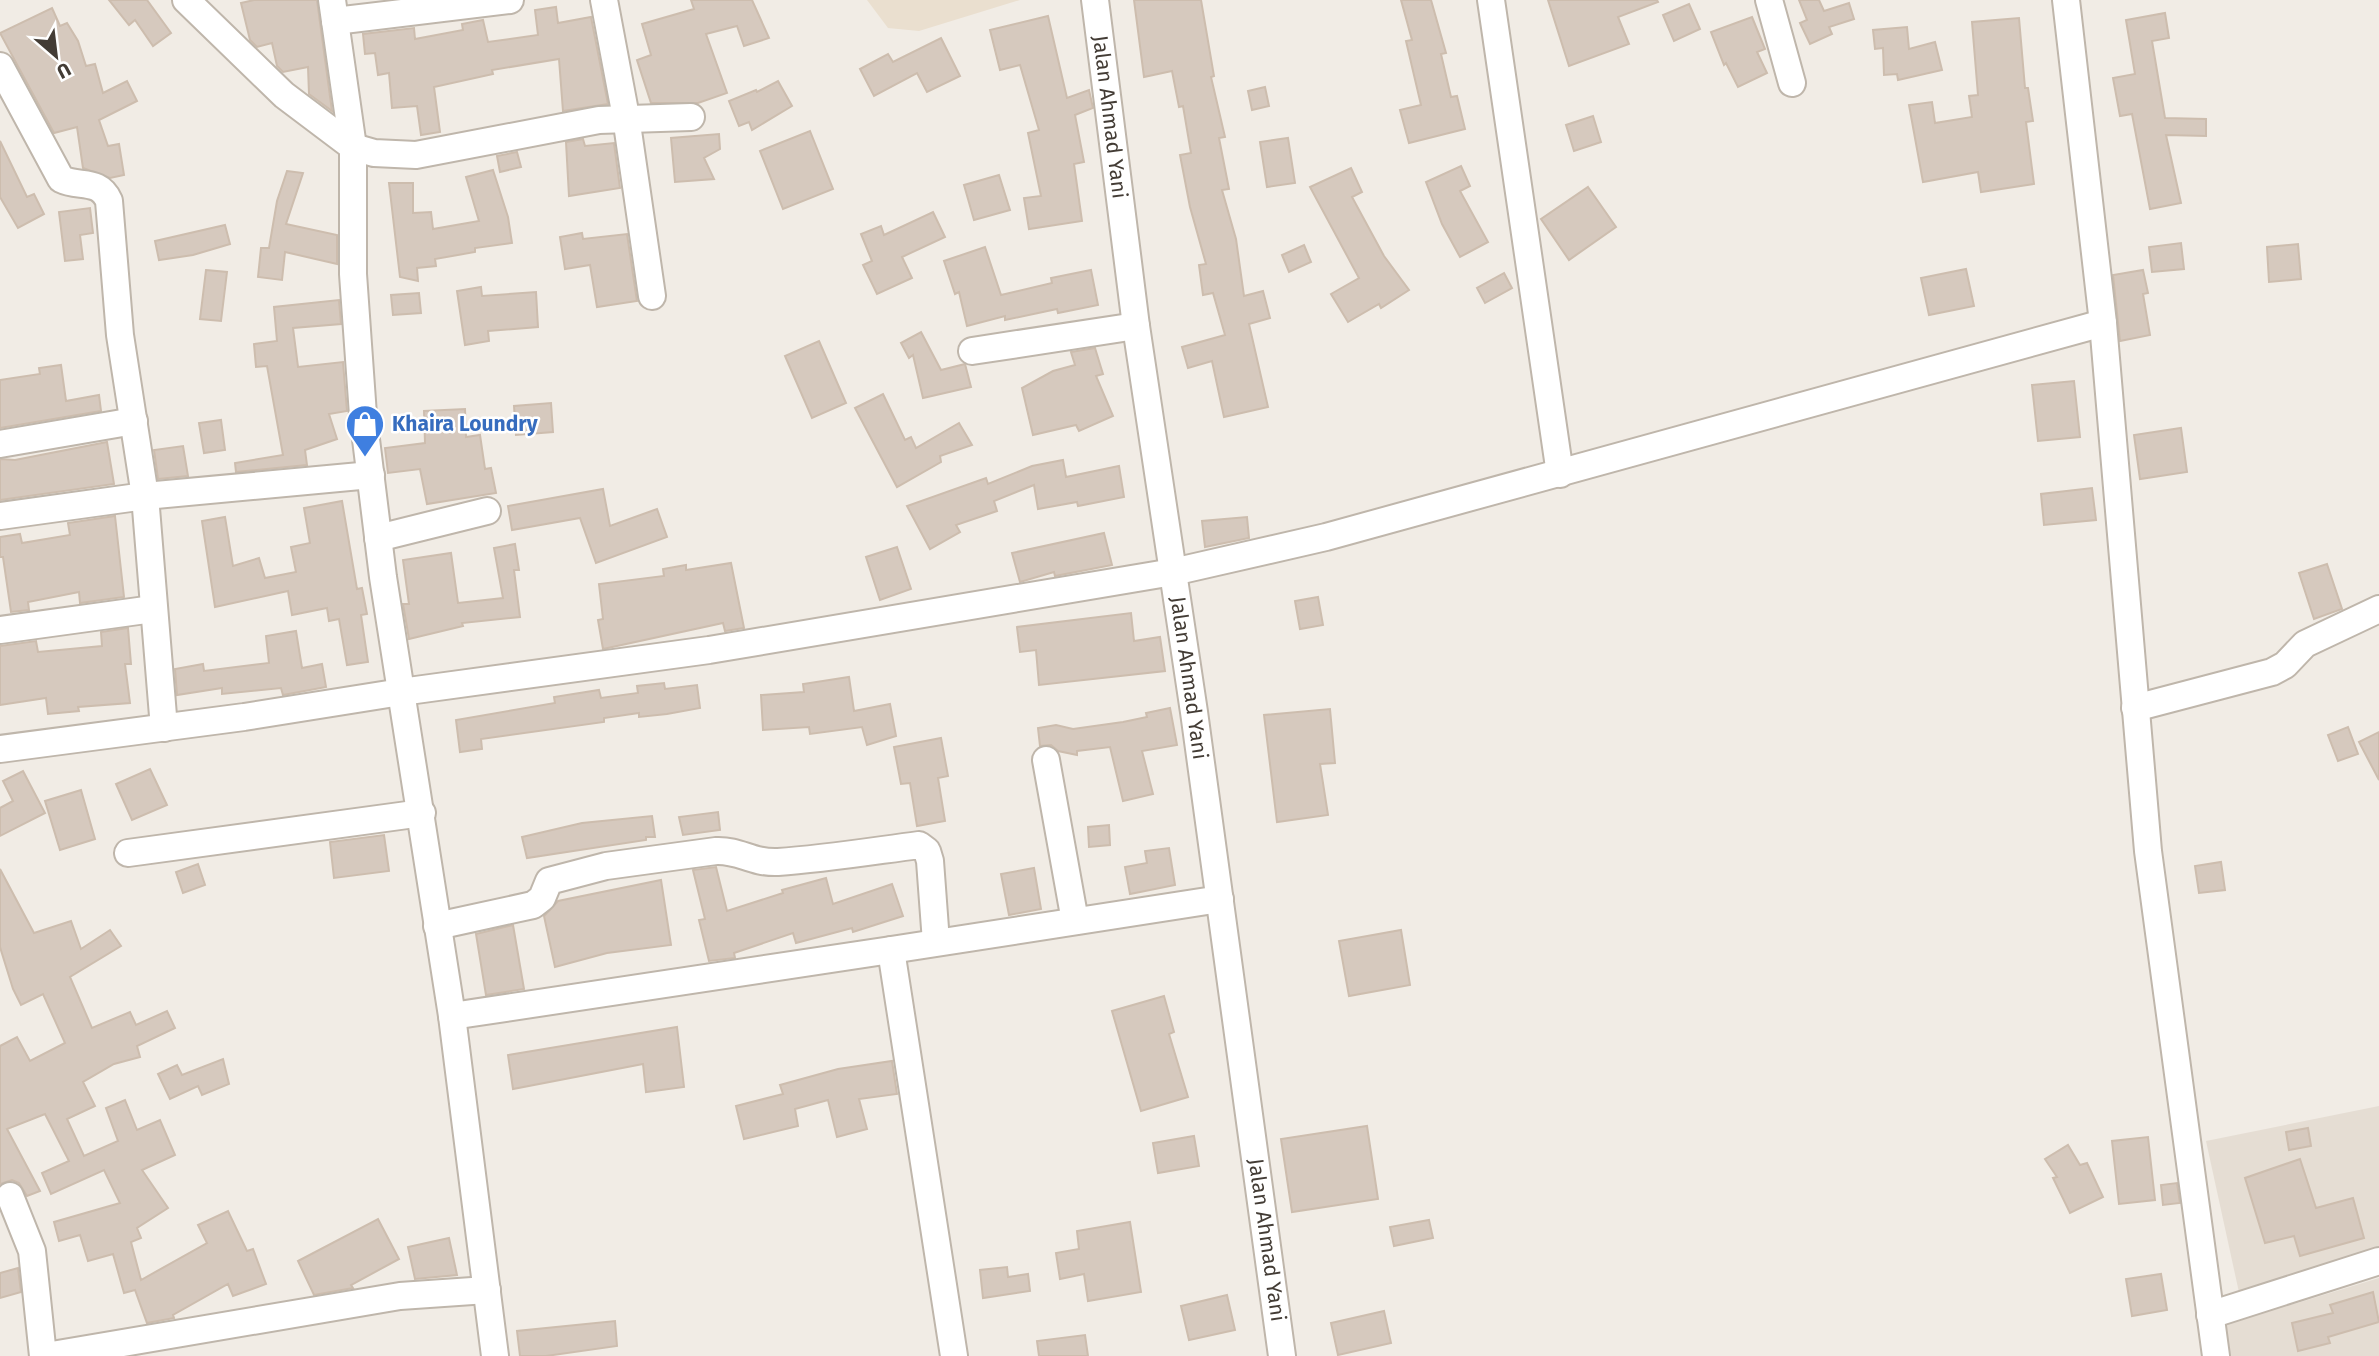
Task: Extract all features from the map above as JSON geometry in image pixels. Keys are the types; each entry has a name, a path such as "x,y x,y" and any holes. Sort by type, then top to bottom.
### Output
{"street":[{"path":"186,0 284,95 353,147 387,155 416,155 556,127 626,117 691,117"},
{"path":"495,1356 452,1016 378,538 363,415 353,274 353,147 333,10 510,0"},
{"path":"604,0 626,117 652,296"},
{"name":"Jalan Ahmad Yani","path":"1095,0 1136,326 1220,900 1282,1356"},
{"path":"1491,0 1560,474"},
{"path":"1769,0 1792,83"},
{"path":"2066,0 2103,323 2148,851 2216,1356"},
{"path":"0,66 61,178 93,185 107,197 120,335 145,496 164,728"},
{"path":"0,748 164,728 401,691 722,648 1173,572 1326,537 2103,323"},
{"path":"972,351 1136,326"},
{"path":"0,444 134,421"},
{"path":"0,516 145,496 371,475"},
{"path":"378,538 487,511"},
{"path":"0,630 153,609"},
{"path":"2135,708 2272,672 2285,665 2305,644 2379,609"},
{"path":"1046,760 1075,921"},
{"path":"128,853 422,813"},
{"path":"438,926 533,905 542,898 551,880 606,866 716,851 732,850 752,861 778,862 919,845 927,851 930,861 936,942"},
{"path":"452,1016 1220,900"},
{"path":"891,950 954,1356"},
{"path":"10,1196 32,1251 45,1356 400,1296 487,1290"},
{"path":"2210,1315 2379,1261"}],"shaded area":[{"path":"867,0 1020,0 919,31 888,28"},
{"path":"2379,1106 2379,1256 2240,1297 2206,1141"},
{"path":"2379,1278 2379,1356 2231,1356 2223,1320 2294,1304"}],"building":[{"path":"109,0 147,0 171,33 153,46 135,20 129,25"},
{"path":"254,0 317,0 332,111 309,94 308,67 283,72 277,66 272,43 257,47 250,40 241,3"},
{"path":"691,0 752,0 769,38 744,46 737,26 706,34 727,93 698,103 651,103 637,60 651,55 642,24 694,9"},
{"path":"1134,0 1201,0 1214,76 1211,77 1225,137 1219,138 1229,189 1222,190 1236,239 1244,296 1263,291 1270,318 1249,324 1268,407 1224,417 1212,361 1188,368 1182,347 1225,335 1213,293 1203,295 1199,265 1206,264 1190,207 1180,155 1191,153 1183,106 1179,107 1172,71 1144,77"},
{"path":"1401,0 1431,0 1446,53 1441,54 1451,97 1457,96 1465,129 1409,143 1400,110 1421,105 1406,41 1412,40"},
{"path":"1548,0 1658,2 1618,17 1629,44 1569,66"},
{"path":"1799,0 1819,0 1824,11 1849,3 1854,19 1829,27 1832,34 1810,44 1800,23 1807,20"},
{"path":"1689,4 1700,29 1674,41 1663,15"},
{"path":"556,7 558,23 591,17 608,104 563,111 559,59 492,70 493,74 434,87 440,132 421,135 417,106 392,108 389,73 378,75 375,53 365,54 363,34 414,28 415,39 463,30 462,24 483,20 488,42 538,35 535,10"},
{"path":"52,8 60,26 67,23 78,41 86,66 95,64 103,93 127,81 137,101 99,120 108,146 119,144 124,175 110,178 83,168 77,127 54,133 0,33"},
{"path":"2165,13 2169,38 2152,41 2165,118 2206,119 2206,136 2166,135 2181,203 2150,209 2132,114 2120,116 2113,78 2135,74 2126,20"},
{"path":"1048,16 1067,98 1089,90 1093,108 1075,115 1084,162 1074,164 1082,221 1029,229 1024,198 1041,196 1028,133 1039,130 1020,65 1000,70 990,30"},
{"path":"1752,17 1765,49 1757,52 1767,73 1738,87 1726,63 1724,65 1711,32"},
{"path":"2019,18 2025,88 2028,88 2033,121 2026,122 2034,184 1981,192 1978,172 1923,182 1909,105 1932,102 1935,123 1972,117 1969,96 1978,95 1972,22"},
{"path":"1907,27 1909,49 1935,42 1942,70 1898,80 1897,74 1884,75 1883,48 1875,49 1873,30"},
{"path":"941,38 960,76 927,92 917,73 874,96 860,69 888,54 893,62"},
{"path":"778,81 792,106 752,130 749,122 739,126 729,101 756,90 757,92"},
{"path":"1265,87 1269,106 1252,110 1248,91"},
{"path":"1593,116 1601,142 1574,151 1566,125"},
{"path":"810,131 833,189 783,209 760,151"},
{"path":"719,134 720,149 704,158 714,179 675,182 671,138"},
{"path":"1288,138 1295,183 1267,187 1260,142"},
{"path":"583,139 585,146 614,143 620,188 569,196 566,142"},
{"path":"0,141 27,197 34,194 44,214 18,228 0,197"},
{"path":"517,152 521,167 500,172 497,156"},
{"path":"1461,166 1470,186 1460,191 1488,242 1460,257 1442,224 1426,182"},
{"path":"1351,168 1362,192 1352,197 1384,256 1409,290 1381,308 1379,304 1348,322 1331,294 1359,278 1310,187"},
{"path":"493,170 508,217 512,243 475,248 475,252 435,259 436,266 417,268 418,281 400,277 389,183 413,183 413,213 431,212 433,229 479,221 466,177"},
{"path":"287,171 303,173 286,224 337,235 337,264 285,252 282,280 258,277 261,248 269,248 277,201"},
{"path":"999,175 1010,210 974,220 964,185"},
{"path":"1588,187 1616,227 1569,260 1541,219"},
{"path":"90,208 93,233 80,235 83,259 65,261 59,212"},
{"path":"933,212 945,237 902,257 912,278 877,294 863,265 872,261 861,234 881,226 884,235"},
{"path":"225,225 230,244 193,255 159,260 155,241"},
{"path":"582,233 583,239 627,234 637,301 597,307 590,265 565,269 560,237"},
{"path":"2181,243 2184,269 2152,272 2149,247"},
{"path":"2298,244 2301,279 2269,282 2267,247"},
{"path":"1304,245 1311,262 1289,272 1282,255"},
{"path":"985,247 1001,295 1052,283 1051,278 1091,270 1098,305 1058,313 1057,309 1005,320 1005,316 967,326 959,292 955,294 944,261"},
{"path":"1966,269 1974,306 1929,315 1921,278"},
{"path":"206,270 227,272 221,321 200,319"},
{"path":"2143,270 2148,293 2143,294 2150,335 2120,341 2113,275"},
{"path":"1504,273 1512,288 1485,303 1477,288"},
{"path":"481,287 482,296 536,292 538,327 488,331 489,341 465,345 457,291"},
{"path":"419,293 421,313 393,315 391,295"},
{"path":"339,300 341,324 293,328 298,367 343,362 347,411 329,414 337,439 305,450 307,465 236,472 235,463 283,455 267,366 256,367 254,344 277,341 274,307"},
{"path":"921,332 941,370 965,364 971,387 923,398 913,355 909,358 901,343"},
{"path":"819,341 846,403 812,418 785,356"},
{"path":"1095,348 1103,374 1096,376 1113,416 1079,431 1076,425 1033,435 1022,388 1053,371 1075,365 1071,352"},
{"path":"61,365 66,401 99,395 101,411 0,428 0,380 40,374 39,368"},
{"path":"2074,381 2080,437 2038,441 2032,385"},
{"path":"883,394 905,440 911,437 916,448 959,423 972,445 940,456 941,462 897,487 855,408"},
{"path":"551,403 553,432 516,435 514,406"},
{"path":"465,409 466,437 480,435 485,469 491,468 496,493 427,504 420,469 388,473 385,448 425,443 424,411"},
{"path":"221,420 225,450 204,453 199,423"},
{"path":"2181,428 2187,472 2140,479 2134,435"},
{"path":"107,442 114,484 0,500 0,459 15,460"},
{"path":"183,446 188,476 158,479 154,450"},
{"path":"1063,460 1066,477 1119,466 1124,497 1078,506 1077,502 1038,509 1034,485 994,501 997,511 956,525 960,532 930,549 907,506 986,478 988,484 1032,466"},
{"path":"2092,488 2096,520 2044,525 2041,494"},
{"path":"603,489 610,526 657,509 667,537 596,563 580,518 512,530 508,506"},
{"path":"342,501 357,589 362,588 367,614 361,615 368,662 347,665 339,619 329,621 327,608 292,615 288,591 215,607 202,521 225,517 233,566 259,558 265,578 296,572 291,547 310,543 304,508"},
{"path":"115,516 124,597 80,603 79,592 28,602 29,610 11,612 3,557 0,557 0,537 20,534 22,543 70,535 68,523"},
{"path":"1247,517 1249,538 1205,547 1202,521"},
{"path":"1104,533 1112,565 1055,576 1054,572 1020,582 1012,553"},
{"path":"515,544 519,570 514,570 520,617 462,623 463,626 409,639 403,604 409,604 403,560 451,553 458,603 503,598 494,548"},
{"path":"897,547 911,589 880,600 866,557"},
{"path":"731,563 744,628 725,631 723,623 603,649 598,620 603,619 599,584 664,576 663,569 686,565 686,570"},
{"path":"2327,564 2342,609 2314,619 2299,573"},
{"path":"1318,597 1323,625 1300,629 1295,601"},
{"path":"1131,613 1134,641 1160,637 1165,671 1039,685 1036,650 1020,652 1017,627"},
{"path":"128,628 131,664 125,664 130,703 78,707 79,711 48,714 46,698 0,705 0,646 36,641 38,652 102,646 101,632"},
{"path":"296,631 302,668 322,664 326,687 283,695 281,688 222,694 222,688 177,695 175,669 203,664 204,671 269,663 266,636"},
{"path":"849,677 854,711 890,704 896,736 867,745 862,727 810,734 809,727 763,730 761,695 804,692 803,684"},
{"path":"664,683 665,689 697,685 700,708 639,717 639,713 604,718 604,722 481,739 482,749 460,752 456,720 555,703 554,697 599,690 601,698 638,693 637,686"},
{"path":"1170,708 1177,745 1142,751 1153,794 1123,801 1110,747 1077,751 1077,755 1058,751 1051,745 1040,746 1038,728 1056,725 1073,729 1123,722"},
{"path":"1330,709 1335,763 1320,764 1328,815 1277,822 1264,715"},
{"path":"2348,727 2358,754 2338,761 2328,735"},
{"path":"2379,732 2379,780 2359,742"},
{"path":"941,738 948,776 938,778 945,821 917,826 910,783 901,784 894,747"},
{"path":"150,769 167,805 132,820 116,784"},
{"path":"23,771 45,813 0,836 0,808 13,801 3,781"},
{"path":"81,790 95,839 60,850 45,801"},
{"path":"718,812 720,830 683,835 679,817"},
{"path":"652,816 655,837 527,858 522,837 582,823"},
{"path":"1109,825 1110,845 1089,847 1088,827"},
{"path":"384,835 389,871 334,878 330,842"},
{"path":"1169,848 1175,885 1130,894 1125,867 1147,863 1145,851"},
{"path":"2221,862 2225,890 2199,893 2195,866"},
{"path":"198,864 205,885 183,893 176,872"},
{"path":"716,867 727,911 783,893 782,890 826,878 833,904 892,884 903,916 853,932 852,928 796,943 793,933 734,953 735,958 709,961 699,920 705,919 693,870"},
{"path":"1034,868 1041,909 1009,915 1001,874"},
{"path":"0,869 34,933 71,921 81,949 110,930 121,946 70,977 92,1028 130,1012 136,1025 167,1011 175,1028 137,1046 140,1057 114,1064 83,1082 95,1106 67,1119 84,1156 118,1141 106,1108 125,1100 137,1130 160,1120 175,1155 142,1170 168,1208 137,1228 141,1238 131,1242 141,1280 207,1243 198,1225 228,1211 247,1251 253,1249 266,1284 233,1296 228,1284 173,1315 174,1318 147,1323 135,1290 124,1293 113,1254 88,1261 80,1235 59,1241 54,1222 120,1203 104,1170 51,1194 42,1173 69,1161 45,1114 7,1129 40,1191 27,1196 19,1183 12,1180 0,1184 0,1046 17,1037 30,1061 65,1043 43,994 21,1005 13,989 0,947"},
{"path":"661,880 671,945 607,953 555,967 544,916 558,901"},
{"path":"513,925 524,989 486,995 476,934"},
{"path":"1401,930 1410,985 1349,996 1339,941"},
{"path":"1164,996 1174,1032 1169,1034 1188,1097 1141,1111 1112,1011"},
{"path":"677,1027 684,1087 646,1092 643,1064 513,1089 508,1055"},
{"path":"223,1059 229,1084 202,1095 198,1086 170,1099 158,1074 177,1065 182,1075"},
{"path":"892,1061 897,1094 859,1099 867,1129 837,1137 828,1100 795,1109 798,1126 744,1139 736,1106 783,1094 780,1085 838,1069"},
{"path":"1367,1126 1378,1199 1292,1212 1281,1139"},
{"path":"2308,1128 2311,1146 2289,1150 2286,1132"},
{"path":"1194,1136 1199,1166 1158,1173 1153,1143"},
{"path":"2148,1137 2155,1200 2119,1204 2112,1141"},
{"path":"2068,1145 2080,1165 2087,1163 2103,1197 2070,1213 2053,1178 2057,1177 2045,1159"},
{"path":"2300,1159 2316,1208 2353,1198 2364,1238 2300,1256 2294,1236 2265,1243 2245,1178"},
{"path":"2177,1183 2180,1203 2163,1205 2161,1185"},
{"path":"378,1219 399,1259 351,1285 353,1288 314,1295 298,1261"},
{"path":"1429,1220 1433,1238 1394,1246 1390,1227"},
{"path":"1130,1222 1141,1292 1088,1301 1084,1274 1060,1279 1056,1253 1079,1249 1077,1231"},
{"path":"449,1238 457,1275 415,1279 408,1247"},
{"path":"1007,1267 1008,1277 1028,1274 1030,1291 983,1298 980,1270"},
{"path":"18,1268 21,1292 0,1298 0,1273"},
{"path":"2161,1274 2167,1310 2132,1316 2126,1279"},
{"path":"2373,1292 2379,1322 2328,1337 2330,1343 2298,1351 2292,1323 2333,1313 2330,1305"},
{"path":"1227,1295 1235,1330 1189,1340 1181,1306"},
{"path":"1384,1311 1391,1343 1338,1355 1331,1323"},
{"path":"615,1321 617,1346 546,1356 520,1356 517,1331"},
{"path":"1085,1335 1088,1356 1039,1356 1037,1341"}],"place":[{"name":"Khaira Loundry","path":"365,458"}]}
